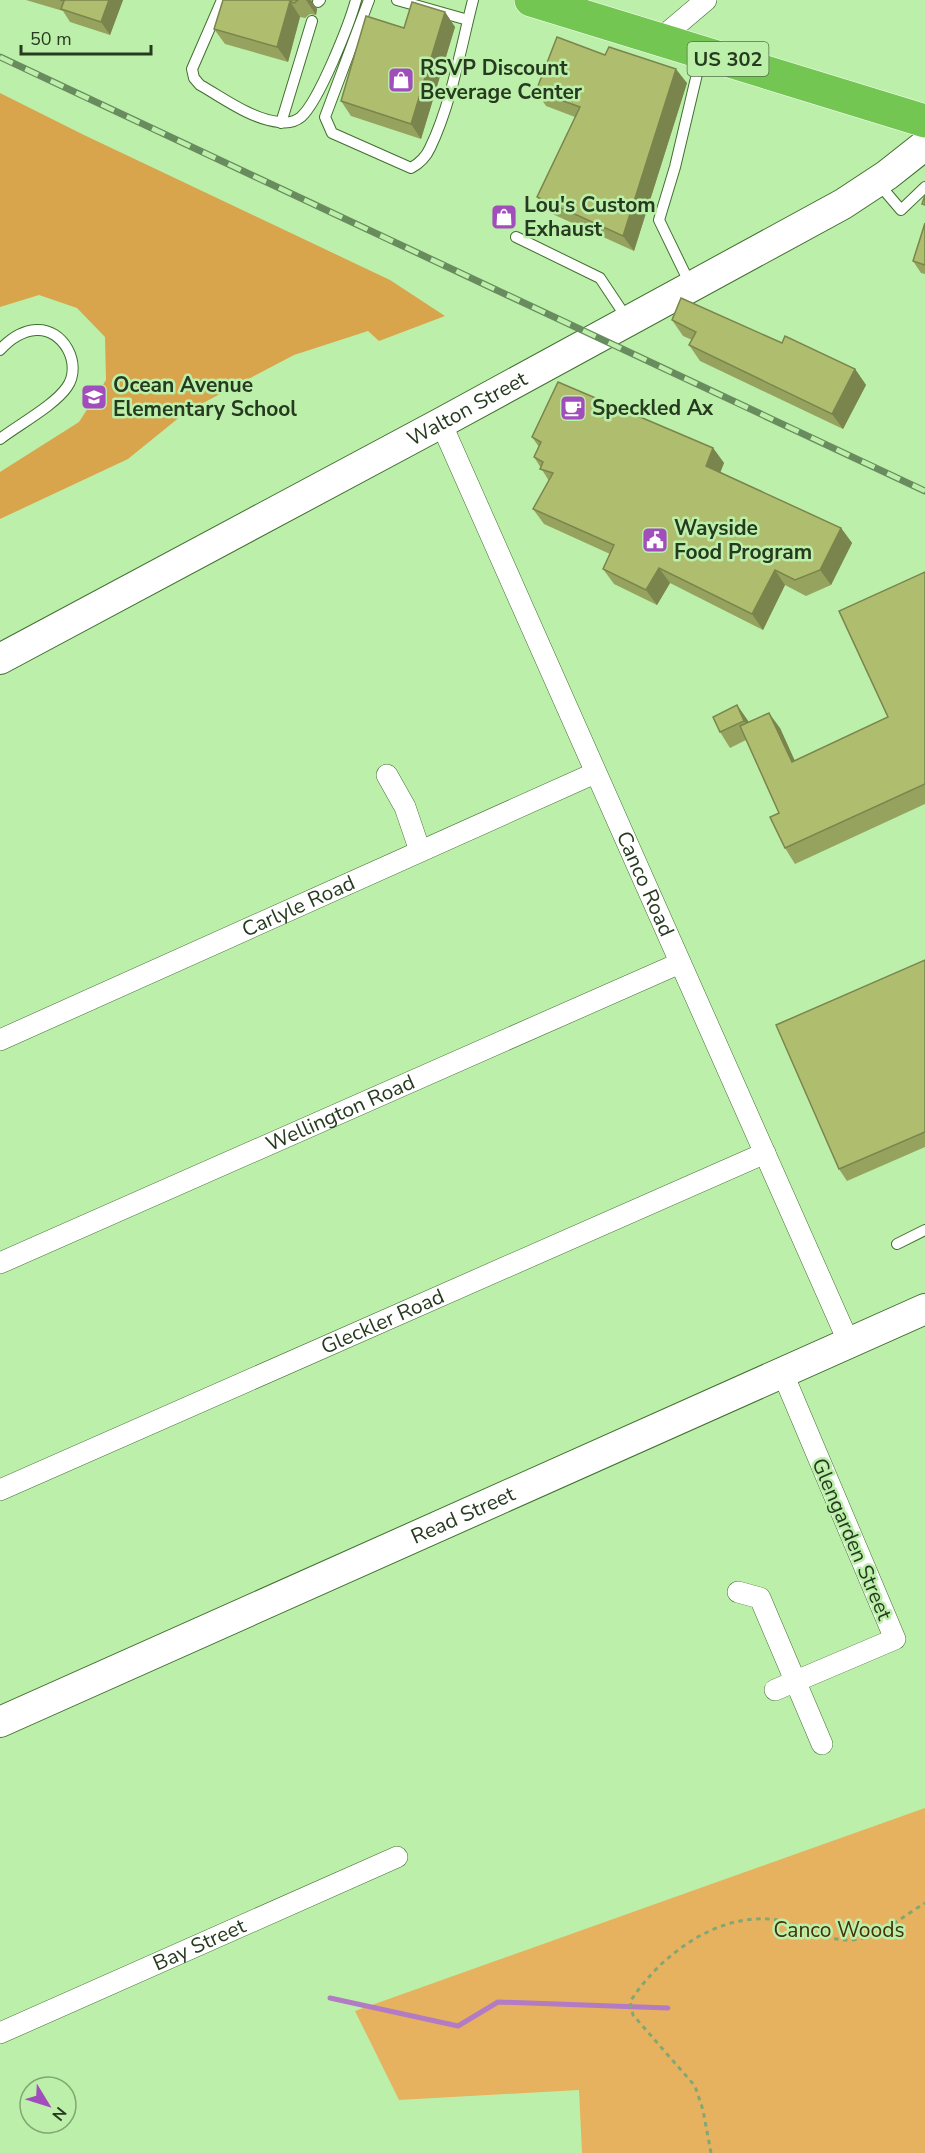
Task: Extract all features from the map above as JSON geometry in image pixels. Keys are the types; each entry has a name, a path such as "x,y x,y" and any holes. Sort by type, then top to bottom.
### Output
{"highway":[{"name":"US 302","path":"531,0 925,121"}],"street":[{"path":"660,39 706,0"},
{"name":"Walton Street","path":"0,659 843,204 877,182 925,145"},
{"name":"Canco Road","path":"441,423 849,1343"},
{"name":"Carlyle Road","path":"0,1040 595,773"},
{"path":"387,775 405,807 420,851"},
{"name":"Wellington Road","path":"0,1263 680,963"},
{"name":"Gleckler Road","path":"0,1490 765,1152"},
{"name":"Read Street","path":"0,1722 925,1309"},
{"name":"Glengarden Street","path":"783,1374 895,1639 796,1681"},
{"path":"738,1592 760,1599 822,1744"},
{"path":"775,1690 796,1681"},
{"name":"Bay Street","path":"0,2033 397,1857"}],"lane":[{"path":"222,0 192,69 194,78 200,85 260,118 281,123 291,122 301,117 313,100 349,23 356,0"},
{"path":"369,0 325,117 332,133 411,168 420,164 430,150 437,132 473,0"},
{"path":"397,0 417,3 468,20"},
{"path":"281,123 312,21"},
{"path":"692,286 659,220 702,51"},
{"path":"877,182 901,210 925,187"},
{"path":"516,237 600,278 628,321"},
{"path":"0,350 10,340 37,329 50,333 63,344 72,357 74,372 68,387 59,397 0,439"},
{"path":"897,1244 925,1230"}],"path":[{"path":"711,2153 703,2110 695,2086 633,2015 630,2002 641,1984 690,1942 718,1926 749,1918 782,1921 825,1937 853,1940 872,1936 925,1903"}],"green space":[{"name":"Canco Woods","path":"925,1808 925,2153 582,2153 579,2090 399,2100 355,2011"}],"shaded area":[{"name":"Ocean Avenue Elementary School","path":"0,93 390,280 445,316 379,341 368,331 294,355 186,412 128,459 0,519 0,472 79,422 106,380 105,337 77,308 39,295 0,307"}],"building":[{"path":"60,0 109,0 101,22 61,9 64,1"},
{"path":"223,0 298,0 294,3 290,1 277,47 214,29"},
{"name":"RSVP Discount Beverage Center","path":"412,2 445,12 411,124 341,101 366,16 404,28"},
{"path":"557,37 605,55 609,47 676,69 623,236 537,197 580,107 536,91"},
{"path":"925,223 925,265 913,261"},
{"path":"681,298 782,343 785,336 855,369 832,414 689,345 696,332 672,320"},
{"path":"558,382 713,448 706,466 841,528 820,570 795,580 775,570 752,614 659,568 646,590 603,569 614,545 533,509 553,473 540,469 543,462 534,457 541,442 532,437"},
{"path":"925,572 925,784 785,848 770,817 779,813 740,726 769,713 792,762 888,717 839,611"},
{"path":"737,705 744,721 720,732 713,717"},
{"path":"925,960 925,1132 839,1169 776,1025"}],"waterway":[{"path":"330,1998 458,2026 498,2002 668,2008"}],"railway":[{"path":"0,57 925,491"}],"place":[{"name":"RSVP Discount Beverage Center","path":"401,80"},
{"name":"Lou's Custom Exhaust","path":"504,217"},
{"name":"Ocean Avenue Elementary School","path":"94,397"},
{"name":"Speckled Ax","path":"573,408"},
{"name":"Wayside Food Program","path":"655,540"}]}
